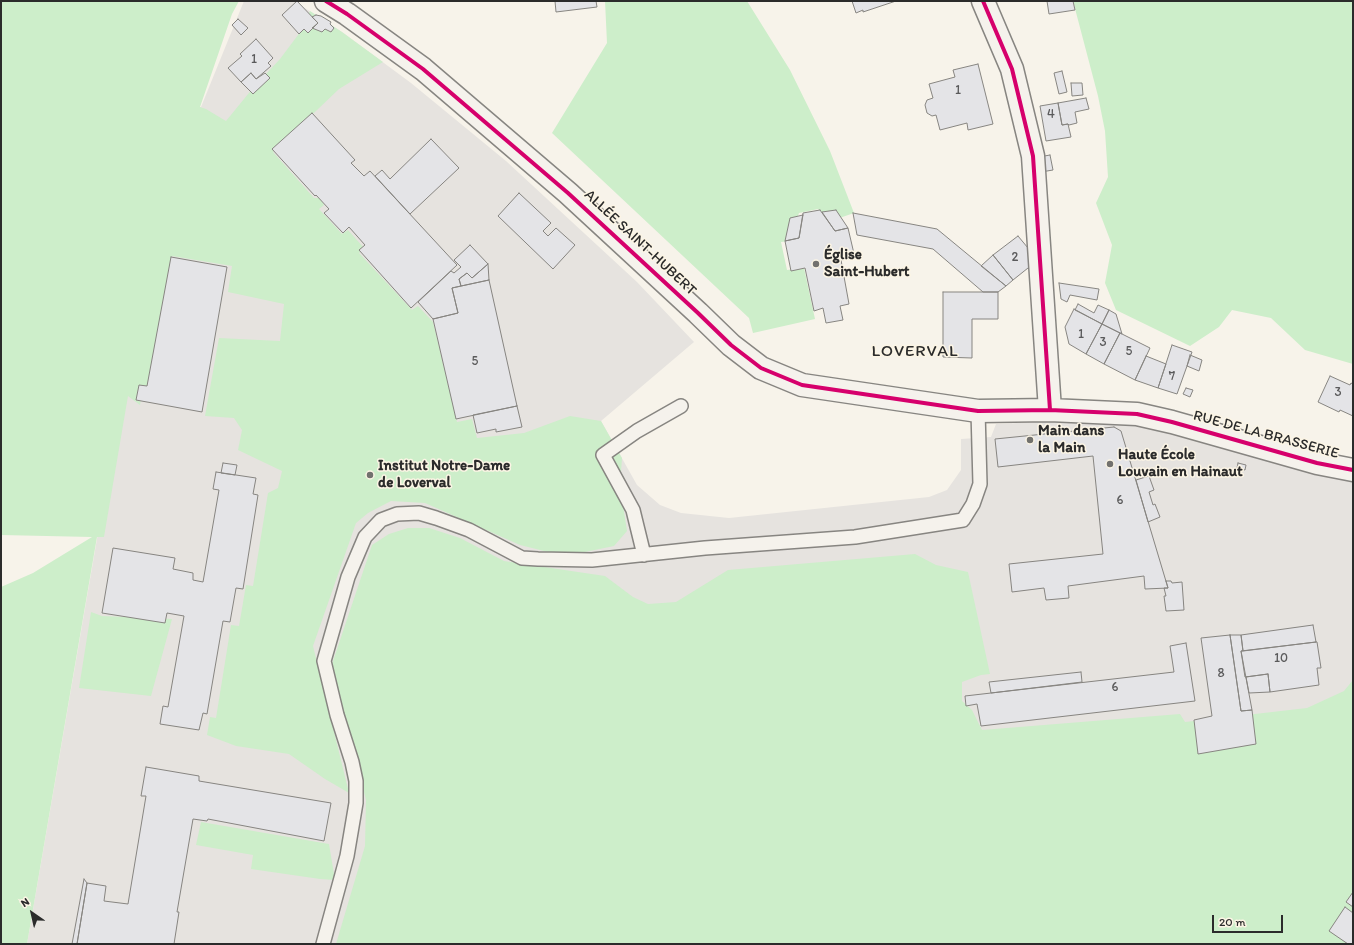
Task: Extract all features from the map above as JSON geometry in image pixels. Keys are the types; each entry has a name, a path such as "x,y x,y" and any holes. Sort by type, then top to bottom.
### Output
{"street":[{"name":"ALLÉE SAINT-HUBERT","path":"326,1 347,14 423,69 568,193 731,345 761,368 802,384 978,411 1050,410"},
{"path":"982,1 1012,68 1033,156 1050,410"},
{"name":"RUE DE LA BRASSERIE","path":"1050,410 1136,414 1172,422 1317,463 1353,470"}],"lane":[{"path":"644,555 634,510 604,455 637,431 681,406"},
{"path":"323,944 347,856 356,803 356,781 352,762 337,715 324,661 348,577 365,537 381,520 397,514 419,513 469,530 522,558 592,560 705,548 855,537 963,520 973,504 980,484 978,411"}],"shaded area":[{"name":"Institut Notre-Dame de Loverval","path":"244,1 294,1 342,32 411,83 506,161 637,282 694,342 601,421 637,485 660,505 681,513 729,518 929,497 947,490 961,470 961,439 991,437 996,424 1129,418 1353,481 1353,876 1336,944 27,944 98,533 155,220"}],"green space":[{"path":"1,1 239,1 232,14 200,107 226,121 253,88 280,59 298,35 310,11 383,62 339,89 273,152 314,198 320,198 324,205 319,209 342,234 348,230 364,248 359,253 412,310 418,306 433,322 457,422 472,419 477,438 524,433 570,416 601,421 622,458 620,486 627,531 614,546 585,552 552,553 520,545 425,503 391,501 368,513 356,523 313,646 349,793 325,779 289,754 236,746 207,735 210,717 216,718 231,625 239,626 246,585 253,586 268,493 278,488 282,471 238,450 242,430 234,418 205,416 219,338 280,341 284,304 228,292 232,266 172,256 149,388 143,387 140,405 128,396 104,537 97,537 27,944 1,944 1,587 33,573 92,537 1,535"},
{"path":"605,1 747,1 790,70 830,151 854,213 828,222 818,209 799,213 794,227 798,240 781,242 787,270 804,268 815,319 753,333 749,318 552,133 607,43"},
{"path":"1073,1 1353,1 1353,364 1305,350 1271,318 1232,310 1219,327 1190,346 1116,310 1105,283 1112,245 1096,203 1108,177 1105,131 1098,96"},
{"path":"408,528 429,528 460,538 504,561 605,576 633,597 648,604 676,602 728,570 915,554 936,565 968,572 990,674 981,675 962,682 962,701 972,710 982,730 1180,714 1185,722 1307,708 1344,691 1353,680 1353,944 336,944 365,846 366,800 332,664 372,545 389,534"},
{"path":"91,612 102,616 172,619 151,696 79,688"},
{"path":"201,822 329,844 335,880 251,869 253,855 196,845"}],"building":[{"path":"297,1 318,23 308,33 304,29 299,34 282,15"},
{"path":"555,1 596,1 597,7 556,12"},
{"path":"852,1 896,1 856,13"},
{"path":"1047,1 1073,1 1075,10 1049,14"},
{"path":"316,15 321,16 331,22 330,24 334,28 331,32 325,29 322,32 312,28 318,23 312,17"},
{"path":"238,19 248,28 241,35 232,25"},
{"path":"256,39 273,58 268,63 271,66 256,79 251,73 241,82 228,68 242,56 240,54"},
{"path":"978,64 993,124 968,130 967,123 940,130 936,115 932,116 927,113 925,105 927,100 933,98 929,84 955,77 953,70"},
{"path":"1062,71 1067,92 1059,94 1054,73"},
{"path":"251,73 256,79 265,73 270,78 253,94 241,82"},
{"path":"1071,83 1082,83 1083,95 1072,96"},
{"path":"1086,98 1089,109 1075,112 1077,123 1062,125 1058,103"},
{"path":"1058,103 1062,125 1068,124 1071,137 1046,141 1040,106"},
{"path":"312,113 355,160 351,163 364,176 370,171 457,265 411,308 359,250 365,245 349,227 343,233 324,213 329,209 272,149"},
{"path":"431,139 459,168 410,214 375,176 382,170 390,179"},
{"path":"1050,155 1053,170 1041,172 1039,157"},
{"path":"519,193 551,223 543,231 548,236 556,228 575,245 553,269 498,216"},
{"name":"Église Saint-Hubert","path":"820,210 835,231 848,228 855,258 841,260 849,304 840,306 843,320 826,323 823,308 814,311 805,268 791,271 785,241 799,238 803,213"},
{"path":"836,210 848,228 835,231 822,212"},
{"path":"853,213 937,229 1006,286 998,292 983,292 933,249 857,235"},
{"path":"803,215 799,238 785,241 790,218"},
{"path":"1018,236 1038,260 1013,280 993,255"},
{"path":"470,245 488,264 472,278 467,273 459,279 461,286 452,288 458,313 433,319 418,302 451,271 454,273 461,267 454,260"},
{"path":"993,255 1013,280 1006,286 981,266"},
{"path":"171,257 227,267 202,412 136,400 139,385 147,386"},
{"path":"488,264 489,280 461,286 459,279 467,273 472,278"},
{"path":"489,280 517,406 456,419 433,319 458,313 452,288"},
{"path":"1059,283 1099,289 1097,300 1070,295 1067,302 1061,299"},
{"path":"943,292 998,292 998,319 972,319 972,358 943,357"},
{"path":"1078,304 1094,313 1098,305 1109,310 1102,324 1075,310"},
{"path":"1074,309 1102,324 1086,354 1069,344 1065,327"},
{"path":"1109,310 1116,314 1122,334 1102,324"},
{"path":"1102,324 1120,333 1104,364 1086,354"},
{"path":"1120,333 1150,348 1135,380 1104,364"},
{"path":"1172,345 1192,352 1177,394 1158,388"},
{"path":"1190,355 1202,360 1199,371 1187,366"},
{"path":"1146,356 1166,364 1158,388 1135,380"},
{"path":"1330,376 1350,385 1351,383 1353,384 1353,416 1340,410 1339,412 1318,402"},
{"path":"1186,388 1193,390 1190,397 1183,394"},
{"path":"517,406 522,427 496,432 496,429 477,433 473,415"},
{"path":"1114,427 1121,431 1168,588 1145,589 1144,576 1068,586 1069,598 1046,600 1044,588 1012,592 1009,564 1103,554 1093,456 998,467 995,439"},
{"path":"223,463 237,465 235,475 221,473"},
{"path":"1238,463 1246,465 1245,470 1237,468"},
{"path":"216,472 256,478 253,494 258,495 243,589 236,588 230,622 223,621 207,714 203,713 199,730 160,724 163,706 168,707 184,616 167,613 165,623 102,613 113,548 175,558 173,569 193,573 193,580 203,582 219,490 213,489"},
{"path":"1149,476 1154,490 1149,492 1153,505 1155,504 1160,517 1148,522 1136,480"},
{"path":"1166,581 1171,581 1172,583 1182,582 1184,610 1166,611 1164,596 1166,596 1164,588 1168,588"},
{"path":"1313,625 1316,642 1243,651 1241,635"},
{"path":"1230,635 1241,635 1243,651 1241,651 1252,710 1241,711"},
{"path":"1230,635 1241,711 1252,710 1256,744 1198,754 1194,720 1212,716 1201,638"},
{"path":"1317,642 1321,668 1317,668 1319,685 1270,692 1268,674 1245,677 1241,651"},
{"path":"1186,643 1195,701 981,726 977,704 966,706 965,696 1174,672 1170,646"},
{"path":"1081,672 1082,682 991,693 989,682"},
{"path":"1268,674 1270,692 1249,693 1246,677"},
{"path":"146,767 199,776 199,781 331,803 324,841 208,819 207,821 193,819 177,912 179,912 174,944 77,944 87,883 106,886 104,901 128,904 146,796 141,796"},
{"path":"84,879 87,883 77,944 72,944"},
{"path":"1353,892 1353,907 1346,902"},
{"path":"1345,907 1353,913 1353,944 1348,944 1329,931"}],"cycle path":[{"path":"326,1 347,14 423,69 568,193 731,345 761,368 802,385 978,411 1050,410 1137,414 1172,422 1317,463 1353,470"},
{"path":"983,1 1012,69 1033,156 1050,410"}],"place":[{"name":"Église Saint-Hubert","path":"816,264"},
{"name":"Main dans la Main","path":"1030,440"},
{"name":"Haute École Louvain en Hainaut","path":"1110,464"},
{"name":"Institut Notre-Dame de Loverval","path":"370,475"}],"district":[{"name":"LOVERVAL","path":"915,352"}]}
